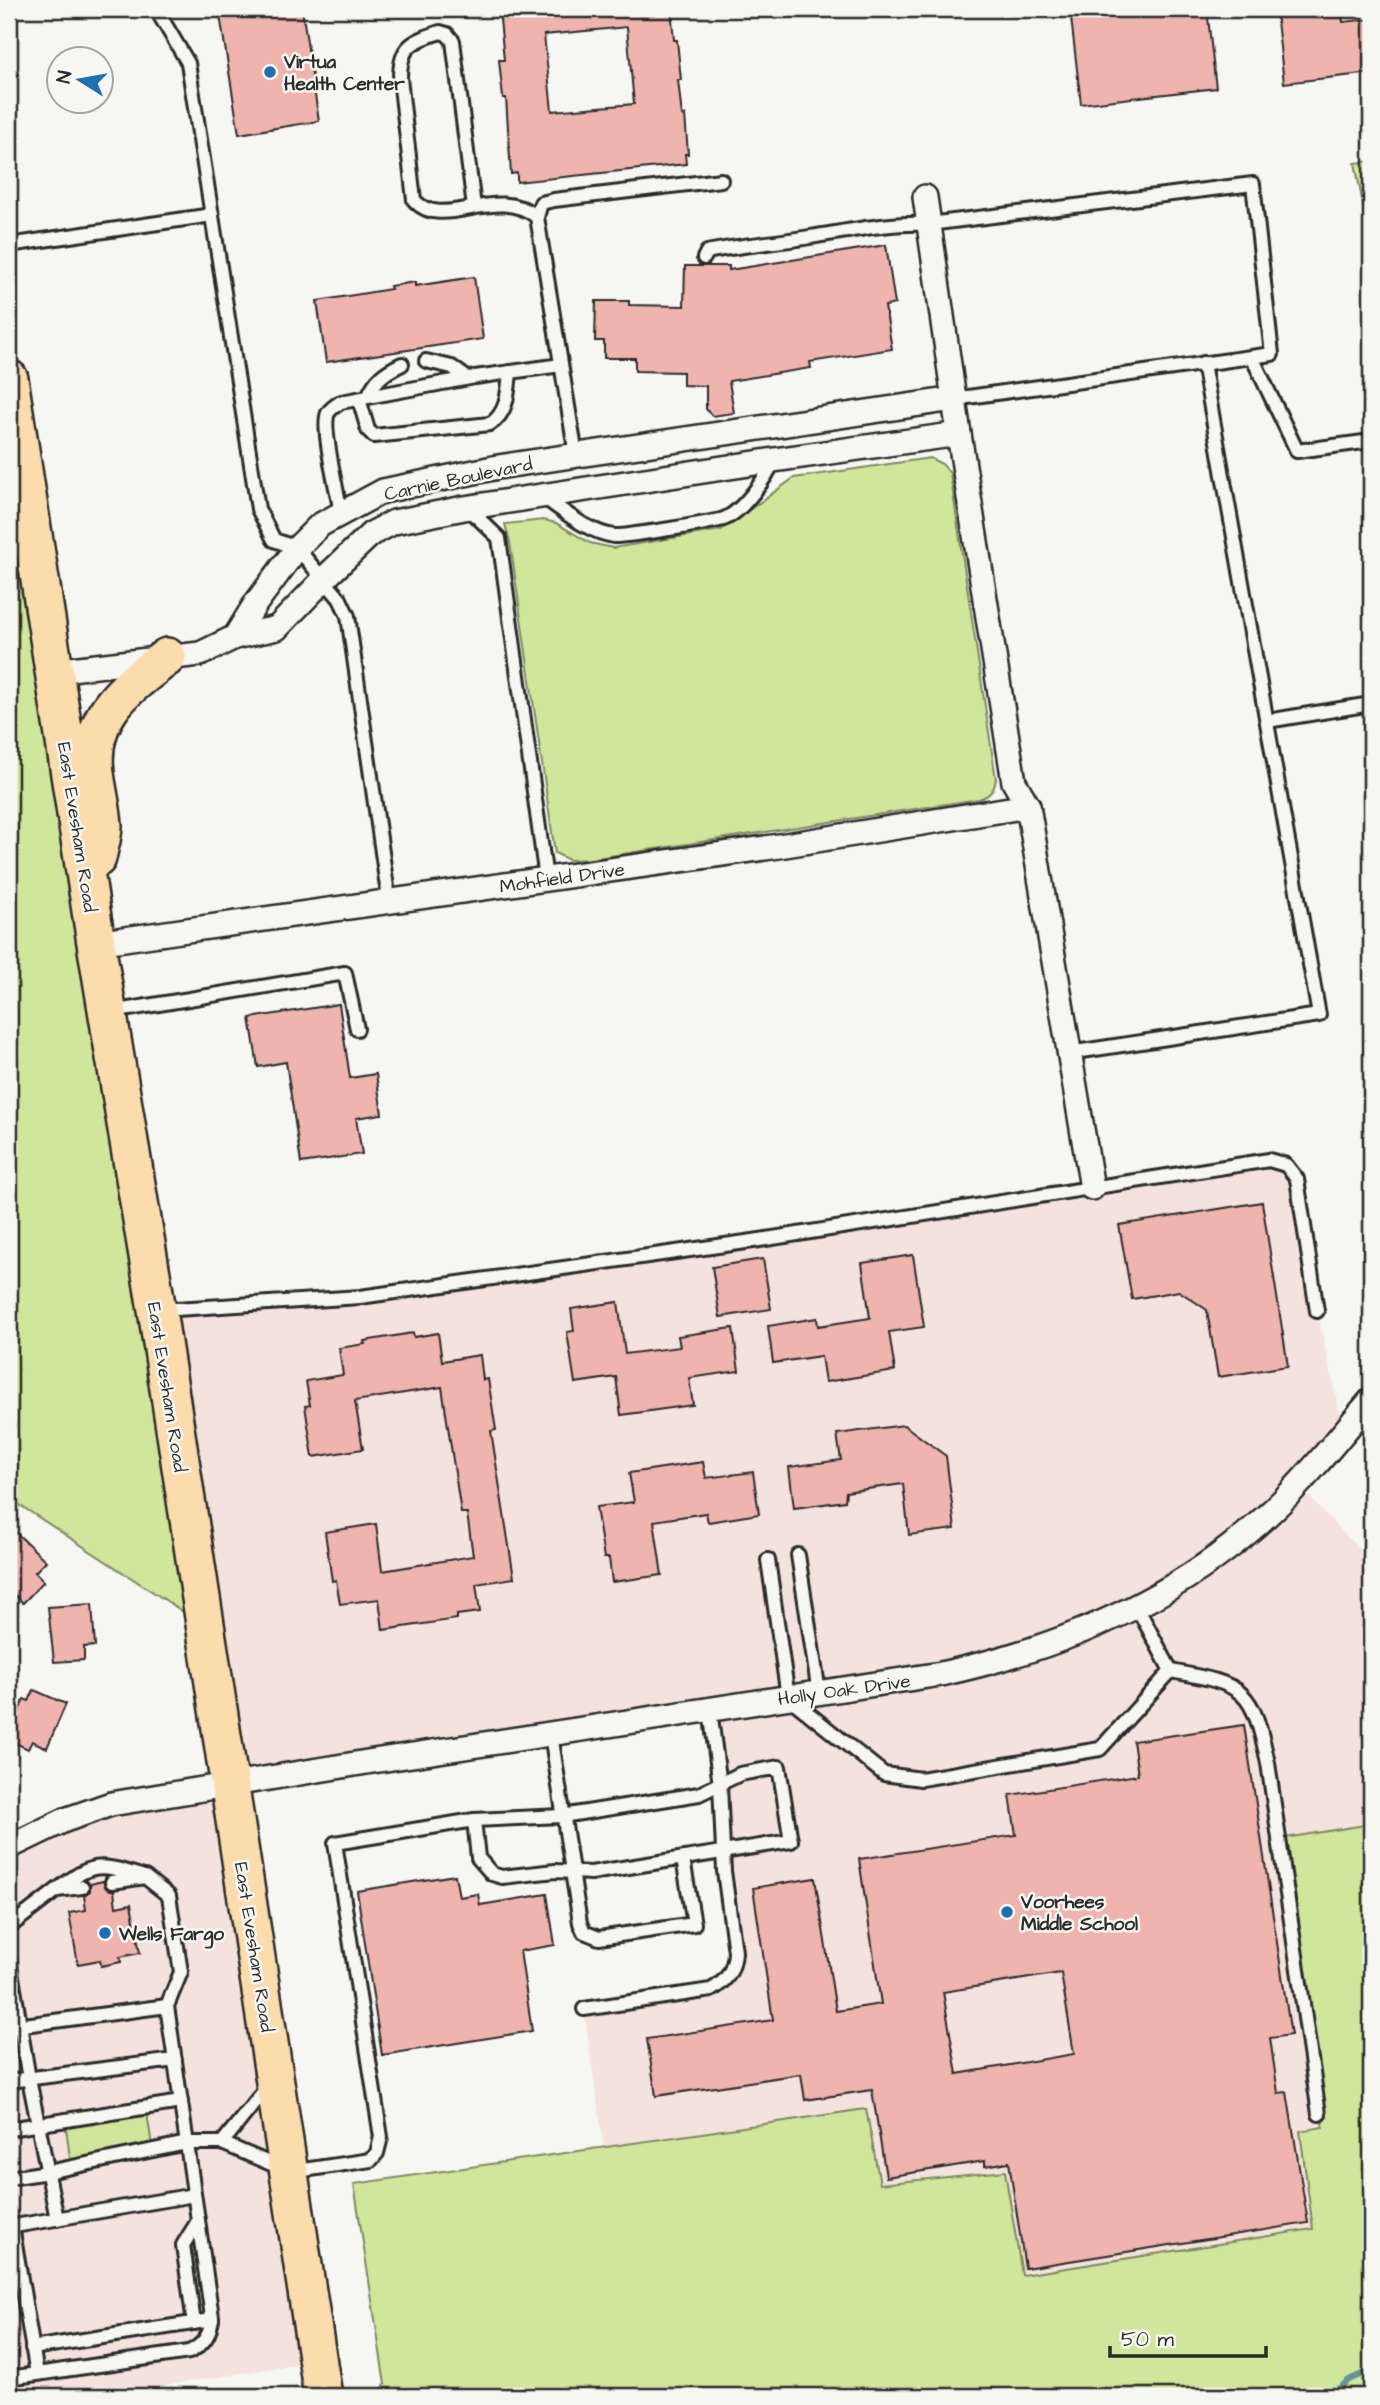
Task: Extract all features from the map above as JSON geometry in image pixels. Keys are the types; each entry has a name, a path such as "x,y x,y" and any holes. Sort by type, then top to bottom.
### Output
{"main road":[{"name":"East Evesham Road","path":"9,379 14,452 53,671 157,1310 323,2396"},
{"path":"89,900 103,829 94,759 100,724 109,708 131,684 167,657"}],"street":[{"path":"925,197 1014,782 1028,806 1092,1188"},
{"name":"Carnie Boulevard","path":"235,638 256,603 297,548 320,525 383,491 498,467 954,399"},
{"path":"774,426 777,459"},
{"name":"Carnie Boulevard","path":"53,671 200,654 235,638 277,628 371,534 394,522 464,508 581,492 777,459 959,434"},
{"path":"576,455 581,492"},
{"name":"Mohfield Drive","path":"96,943 779,846 1028,806"},
{"name":"Holly Oak Drive","path":"9,1847 65,1820 111,1804 941,1674 983,1665 1056,1642 1137,1607 1219,1557 1276,1507 1371,1400"}],"lane":[{"path":"156,9 188,63 258,509 274,540 297,548 340,599 348,616 390,901"},
{"path":"474,207 453,41 447,34 440,32 406,48 400,58 414,200 421,209 437,212 474,207 497,203 515,205 526,208 537,217"},
{"path":"576,455 537,217 541,203 721,180"},
{"path":"704,258 706,252 868,227 929,224 1253,184 1272,354 954,399"},
{"path":"9,246 212,215"},
{"path":"1252,356 1297,451 1371,441"},
{"path":"426,361 452,368 467,378"},
{"path":"1069,1053 1319,1015 1203,363"},
{"path":"402,364 385,372 373,383 364,398 368,430 374,436 490,424 496,420 506,403 510,372"},
{"path":"341,513 327,434 327,415 333,407 341,402 467,378 561,365"},
{"path":"542,497 589,527 616,536 725,519 749,497 777,459"},
{"path":"464,508 499,538 546,879"},
{"path":"1267,721 1371,704"},
{"path":"107,1013 345,973 357,1029"},
{"path":"157,1310 360,1297 753,1241 1269,1160 1284,1163 1293,1171 1298,1182 1317,1311"},
{"path":"798,1555 819,1693"},
{"path":"768,1560 788,1697 884,1774 920,1779 1100,1749 1171,1671"},
{"path":"1137,1607 1171,1671"},
{"path":"1171,1671 1208,1678 1233,1687 1249,1701 1258,1720 1268,1763 1319,2114"},
{"path":"584,2009 711,1990 722,1984 734,1964 736,1952 724,1871 720,1785 710,1710"},
{"path":"551,1734 582,1928 588,1935 599,1938 694,1924 683,1859"},
{"path":"9,2178 187,2143 222,2143 290,2172 371,2160 377,2153 381,2137 335,1843 474,1820 562,1816 699,1794 740,1774 779,1767 791,1841 591,1874 555,1871 513,1877 492,1874 478,1858 474,1820"},
{"path":"9,1927 81,1871 110,1866 145,1877 169,1896 181,1972 167,2006 212,2320 206,2339 189,2352 9,2378"},
{"path":"112,1882 145,1877"},
{"path":"57,1890 82,1887"},
{"path":"9,1964 14,2026 29,2079 57,2219"},
{"path":"14,2026 167,2006"},
{"path":"9,2081 175,2060"},
{"path":"222,2143 275,2078"},
{"path":"9,2129 181,2102"},
{"path":"37,2374 10,2227 194,2195"},
{"path":"194,2323 183,2245 198,2221"},
{"path":"32,2348 212,2320"}],"shaded area":[{"path":"1269,1160 1291,1169 1317,1311 1344,1431 1297,1484 1371,1562 1371,1824 1273,1840 1323,2128 1300,2132 1314,2229 1022,2275 1005,2171 879,2184 866,2109 604,2147 584,2009 711,1990 734,1964 710,1710 230,1784 318,2361 99,2396 9,2396 9,1847 65,1820 229,1783 157,1310 360,1297"}],"green space":[{"path":"1371,161 1371,247 1355,163"},
{"path":"9,379 205,1626 9,1498"},
{"path":"930,458 942,464 950,473 996,779 991,792 979,799 590,859 569,860 555,853 510,542 505,524 544,520 556,523 590,543 613,548 721,530 794,478"},
{"path":"1371,1824 1371,2396 379,2396 385,2384 354,2184 866,2109 880,2184 1005,2171 1022,2275 1313,2229 1300,2131 1323,2127 1273,1840"},
{"path":"145,2100 153,2152 71,2165 64,2113"}],"building":[{"name":"Virtua Health Center","path":"219,9 302,9 319,121 239,134"},
{"path":"499,9 671,9 674,40 677,40 682,116 685,115 688,154 685,154 686,164 517,182 517,173 511,174 506,98 503,98 499,60 504,60","holes":["627,27 634,104 552,111 544,35"]},
{"path":"1070,9 1207,9 1216,88 1081,104"},
{"path":"1341,9 1343,22 1371,19 1371,73 1284,83 1276,12"},
{"path":"886,245 895,304 885,306 892,349 810,362 811,368 729,381 734,413 712,416 706,409 706,386 683,385 683,372 635,371 635,358 604,358 604,341 595,341 596,301 629,301 629,305 684,306 685,266 729,266 729,270"},
{"path":"474,277 483,339 326,362 317,301 391,289 390,286 415,282 415,286"},
{"path":"339,1004 350,1078 376,1074 382,1114 356,1118 362,1154 301,1163 286,1062 258,1067 250,1018"},
{"path":"1262,1202 1288,1366 1218,1377 1207,1310 1179,1291 1132,1299 1119,1225"},
{"path":"913,1255 924,1327 889,1332 895,1371 825,1382 821,1356 773,1363 768,1326 817,1318 818,1326 870,1318 862,1263"},
{"path":"763,1259 771,1309 720,1317 712,1267"},
{"path":"618,1302 625,1354 680,1347 678,1336 733,1328 739,1371 689,1378 693,1405 621,1415 616,1377 575,1383 567,1332 574,1331 571,1309"},
{"path":"413,1333 414,1337 438,1333 442,1361 480,1355 483,1380 488,1379 496,1430 491,1431 514,1578 476,1584 480,1612 457,1615 457,1619 383,1630 379,1599 340,1604 336,1580 332,1581 325,1532 376,1524 382,1571 473,1556 467,1513 461,1513 442,1387 355,1401 363,1449 313,1457 305,1406 310,1405 306,1381 343,1375 339,1348"},
{"path":"904,1425 946,1456 955,1529 909,1535 903,1484 846,1492 845,1501 794,1508 789,1467 841,1460 837,1434"},
{"path":"703,1462 706,1478 753,1472 759,1514 708,1522 706,1513 654,1521 662,1575 612,1582 609,1558 604,1558 596,1507 634,1502 629,1473"},
{"path":"9,1526 46,1561 35,1572 44,1581 23,1603 9,1589"},
{"path":"92,1604 95,1646 84,1647 84,1660 54,1662 48,1607"},
{"path":"34,1690 66,1704 47,1748 32,1741 28,1749 9,1740 9,1717 15,1720 24,1699 29,1701"},
{"path":"1244,1725 1291,2035 1270,2038 1278,2093 1287,2092 1308,2223 1025,2268 1009,2162 985,2166 985,2161 886,2177 872,2090 805,2100 801,2074 656,2096 647,2039 773,2020 753,1888 815,1878 836,2011 881,2004 859,1859 1016,1835 1010,1795 1138,1775 1133,1741","holes":["1061,1973 1074,2054 957,2074 943,1992"]},
{"path":"455,1875 459,1897 478,1894 480,1905 547,1894 555,1945 520,1951 532,2031 382,2055 357,1891"},
{"name":"Wells Fargo","path":"103,1881 106,1888 114,1891 116,1907 131,1904 140,1953 120,1957 121,1962 101,1966 100,1960 78,1964 69,1913 86,1910 84,1895 90,1891 90,1884"}],"waterway":[{"path":"1330,2396 1349,2380 1371,2370"}],"place":[{"name":"Virtua Health Center","path":"270,72"},
{"name":"Voorhees Middle School","path":"1007,1912"},
{"name":"Wells Fargo","path":"105,1933"}]}
